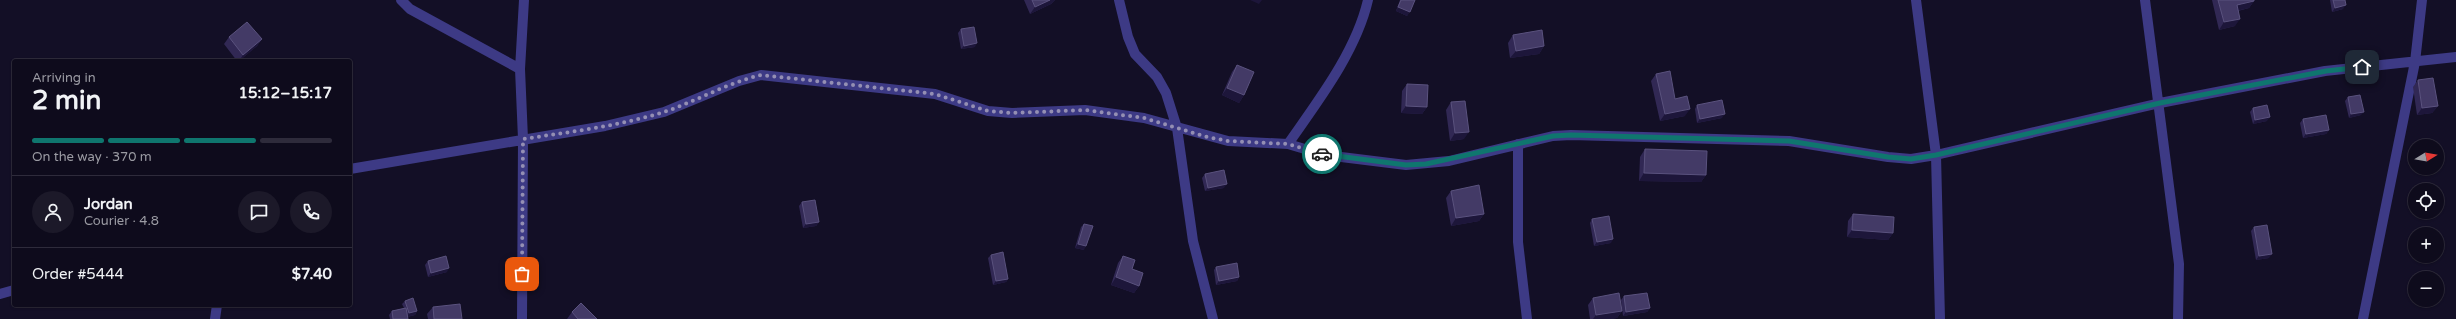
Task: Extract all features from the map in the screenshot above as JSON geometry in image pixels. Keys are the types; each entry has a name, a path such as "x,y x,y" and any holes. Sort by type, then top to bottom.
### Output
{"street":[{"path":"401,0 410,9 520,69"},
{"path":"522,319 523,139 520,69 524,0"},
{"path":"1119,0 1128,37 1135,54 1162,84 1176,128 1188,216 1213,319"},
{"path":"1288,144 1315,106 1347,52 1365,11 1368,0"},
{"path":"1916,0 1936,155 1940,319"},
{"path":"2145,0 2160,103 2179,264 2178,319"},
{"path":"2363,319 2415,62 2422,0"},
{"path":"352,169 384,162 446,154 523,139 605,126 664,112 739,81 761,75 935,94 988,111 1012,113 1085,110 1144,118 1228,141 1288,144 1325,155 1406,165 1449,161 1518,144 1571,135 1789,141 1888,157 1911,159 1936,155 2160,103 2326,71 2456,57"},
{"path":"1518,144 1518,242 1527,319"},
{"path":"0,294 12,291"},
{"path":"215,319 217,307"}],"building":[{"path":"1032,0 1050,0 1035,7"},
{"path":"1401,0 1415,0 1410,12 1398,7"},
{"path":"2218,0 2254,1 2237,5 2240,19 2224,22"},
{"path":"2333,0 2345,0 2346,5 2335,8"},
{"path":"247,22 262,39 243,55 229,37"},
{"path":"974,27 977,43 964,46 961,29"},
{"path":"1542,30 1544,46 1516,51 1513,35"},
{"path":"1237,65 1254,72 1244,95 1227,88"},
{"path":"1670,71 1675,99 1687,96 1690,109 1665,114 1656,74"},
{"path":"2433,78 2438,106 2422,108 2418,80"},
{"path":"1407,84 1428,85 1427,107 1406,106"},
{"path":"2360,95 2364,112 2351,114 2348,97"},
{"path":"1722,100 1725,114 1700,119 1697,105"},
{"path":"1465,101 1469,132 1455,133 1451,102"},
{"path":"2267,105 2270,117 2255,120 2253,108"},
{"path":"2326,115 2329,130 2306,134 2303,119"},
{"path":"1645,149 1707,151 1706,175 1644,173"},
{"path":"1224,170 1227,184 1208,188 1205,174"},
{"path":"1479,185 1484,214 1456,218 1451,191"},
{"path":"815,200 819,222 806,224 802,202"},
{"path":"1853,214 1894,217 1893,233 1852,230"},
{"path":"1609,216 1613,239 1597,242 1592,219"},
{"path":"1084,224 1093,226 1086,246 1078,244"},
{"path":"2267,225 2272,254 2259,256 2254,227"},
{"path":"1003,252 1008,279 996,281 991,255"},
{"path":"446,256 449,268 431,273 428,261"},
{"path":"1123,256 1135,260 1132,269 1143,273 1139,286 1116,277"},
{"path":"1237,263 1239,277 1219,281 1216,267"},
{"path":"1619,293 1622,311 1596,315 1593,298"},
{"path":"1647,293 1650,308 1626,312 1624,296"},
{"path":"413,298 417,311 409,313 405,301"},
{"path":"581,303 597,319 578,319 572,312"},
{"path":"460,304 462,319 434,319 433,307"},
{"path":"406,308 408,319 393,319 392,311"}],"way so far":[{"path":"522,274 523,139 605,126 664,112 739,81 761,75 832,84 935,94 988,111 1012,113 1085,110 1144,118 1207,137 1228,141 1288,144 1322,154"}],"route":[{"path":"1322,154 1406,165 1426,164 1449,161 1553,136 1571,135 1592,137 1651,137 1700,140 1804,142 1859,154 1911,159 1936,155 2160,103 2326,71 2362,67"}]}
